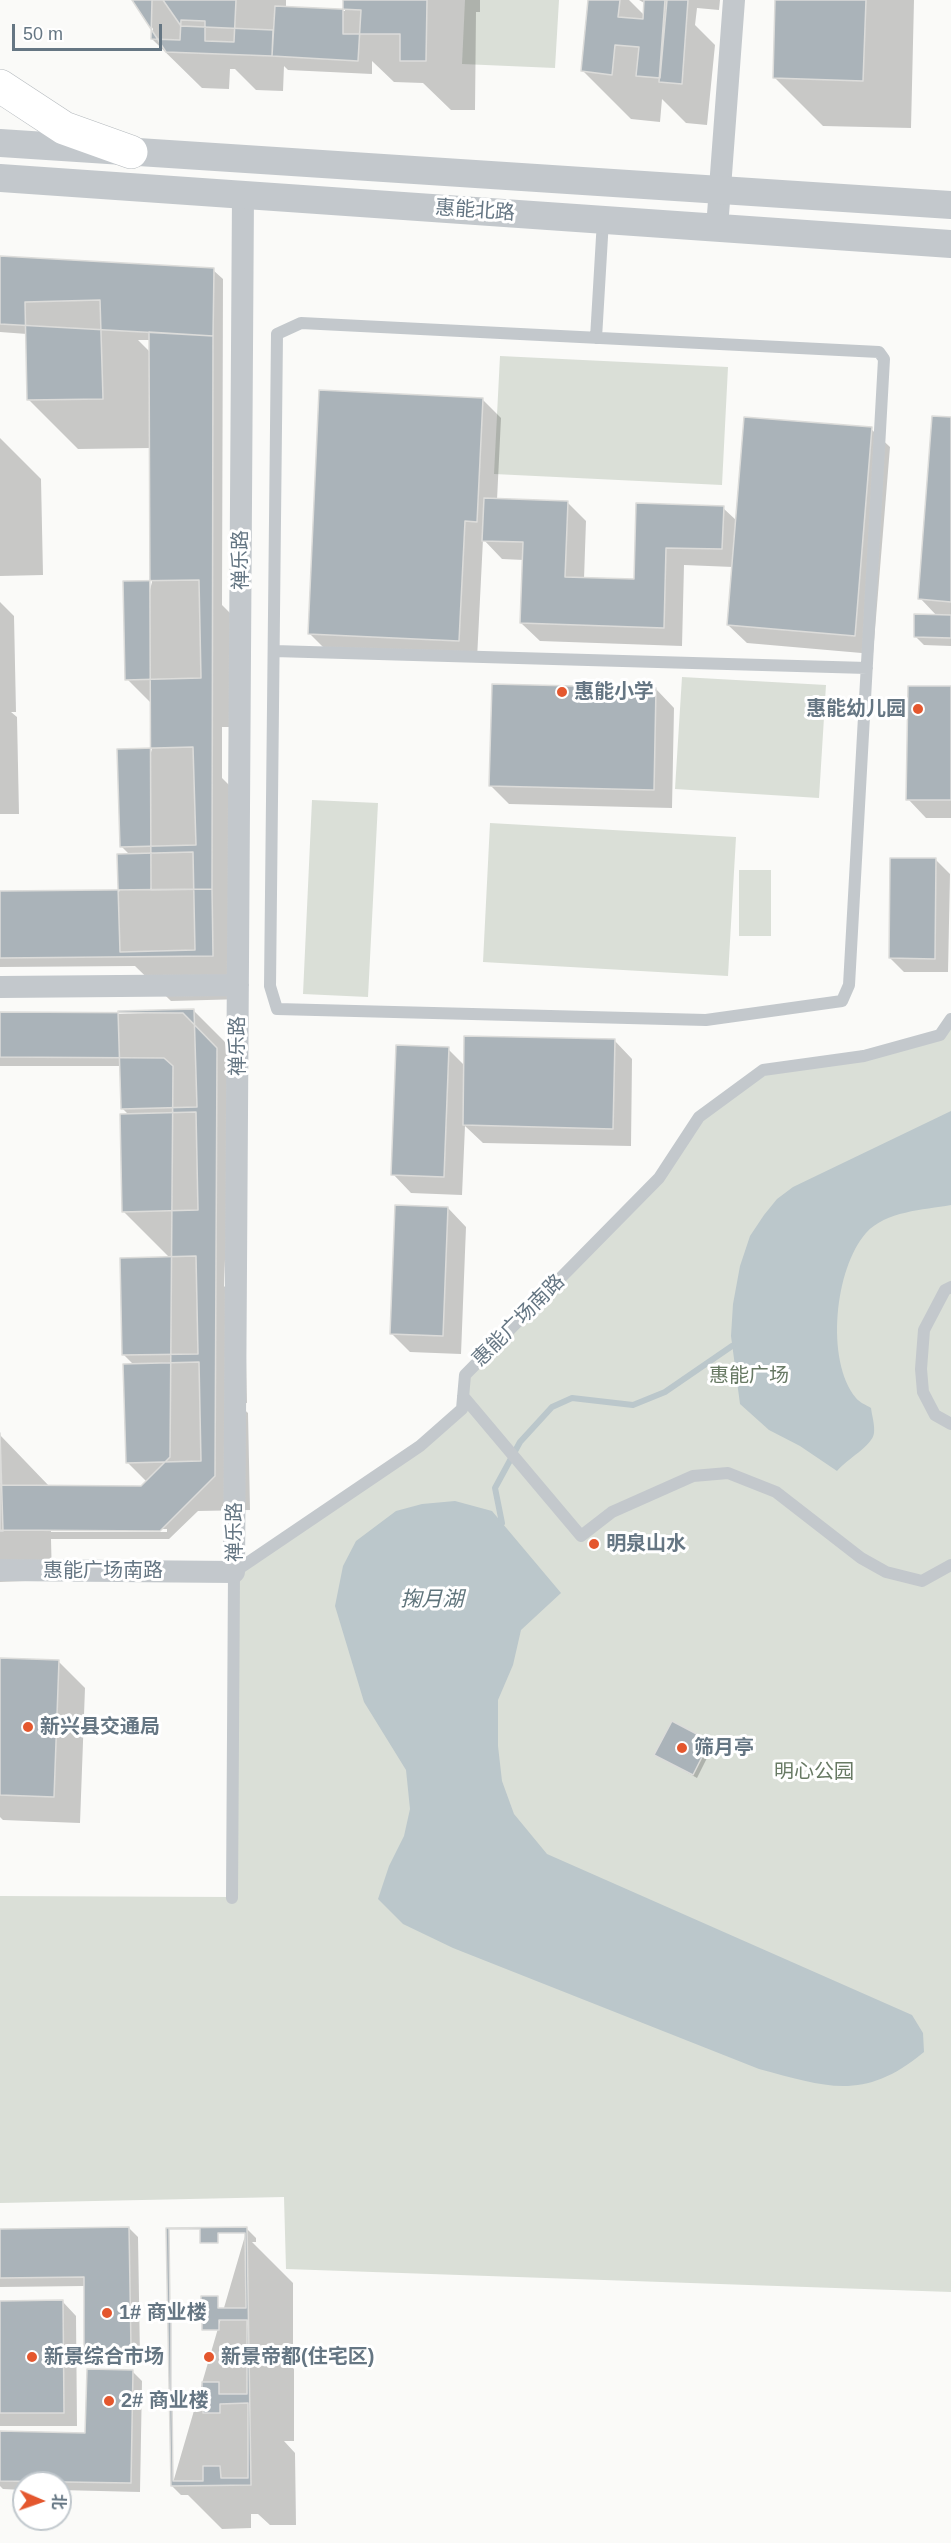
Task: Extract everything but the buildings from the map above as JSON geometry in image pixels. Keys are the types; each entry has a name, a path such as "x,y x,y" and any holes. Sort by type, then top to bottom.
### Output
{"highway":[{"path":"0,86 64,128 131,152"}],"street":[{"path":"717,228 734,0"},
{"name":"惠能北路","path":"0,143 951,205"},
{"name":"惠能北路","path":"0,178 951,244"},
{"path":"0,192 101,185"},
{"name":"禅乐路","path":"234,1572 243,195"},
{"path":"0,987 238,985"},
{"name":"惠能广场南路","path":"0,1570 234,1572"}],"lane":[{"path":"596,338 603,220"},
{"path":"301,323 596,338 879,352 884,359 849,985 842,1001 706,1020 277,1009 270,986 277,334 301,323"},
{"path":"274,651 867,668"},
{"name":"惠能广场南路","path":"234,1572 420,1446 462,1409 465,1375 659,1178 699,1117 763,1070 864,1056 940,1035 951,1019"},
{"path":"951,1287 945,1290 924,1330 921,1369 923,1392 935,1415 951,1424"},
{"path":"463,1396 580,1536 612,1512 693,1476 728,1473 776,1492 861,1558 886,1572 922,1581 951,1565"},
{"name":"禅乐路","path":"232,1898 234,1572"}],"green space":[{"path":"465,0 559,0 555,68 462,64"},
{"path":"500,356 728,367 722,485 494,474"},
{"path":"682,677 826,685 819,798 675,789"},
{"path":"312,800 378,803 368,997 303,994"},
{"path":"490,823 736,837 728,976 483,962"},
{"path":"739,870 771,870 771,936 739,936"},
{"name":"惠能广场","path":"951,1019 951,2292 286,2269 284,2197 0,2203 0,1896 232,1897 234,1572 462,1409 465,1375 659,1178 699,1117 763,1070 940,1035"}],"water":[{"path":"951,1111 951,1205 894,1216 874,1226 855,1249 847,1268 838,1314 837,1338 840,1361 846,1381 856,1398 871,1408 874,1433 869,1442 837,1471 800,1446 769,1430 740,1404 731,1336 733,1304 740,1266 750,1236 764,1215 777,1199 793,1187"},
{"name":"掬月湖","path":"455,1501 492,1511 561,1593 521,1630 513,1665 498,1700 498,1746 502,1781 514,1814 547,1854 912,2015 923,2033 924,2052 902,2068 882,2078 863,2084 844,2086 805,2081 759,2069 453,1948 403,1924 378,1899 389,1866 404,1836 410,1809 406,1770 364,1702 335,1606 343,1566 356,1541 396,1511 422,1504"}],"waterway":[{"path":"502,1523 495,1488 520,1442 552,1407 572,1398 633,1405 665,1392 732,1346"}],"place":[{"name":"惠能小学","path":"562,692"},
{"name":"惠能幼儿园","path":"918,709"},
{"name":"明泉山水","path":"594,1544"},
{"name":"新兴县交通局","path":"28,1727"},
{"name":"筛月亭","path":"682,1748"},
{"name":"1# 商业楼","path":"107,2313"},
{"name":"新景综合市场","path":"32,2357"},
{"name":"新景帝都(住宅区)","path":"209,2357"},
{"name":"2# 商业楼","path":"109,2401"}],"park label":[{"name":"明心公园","path":"814,1772"}]}
